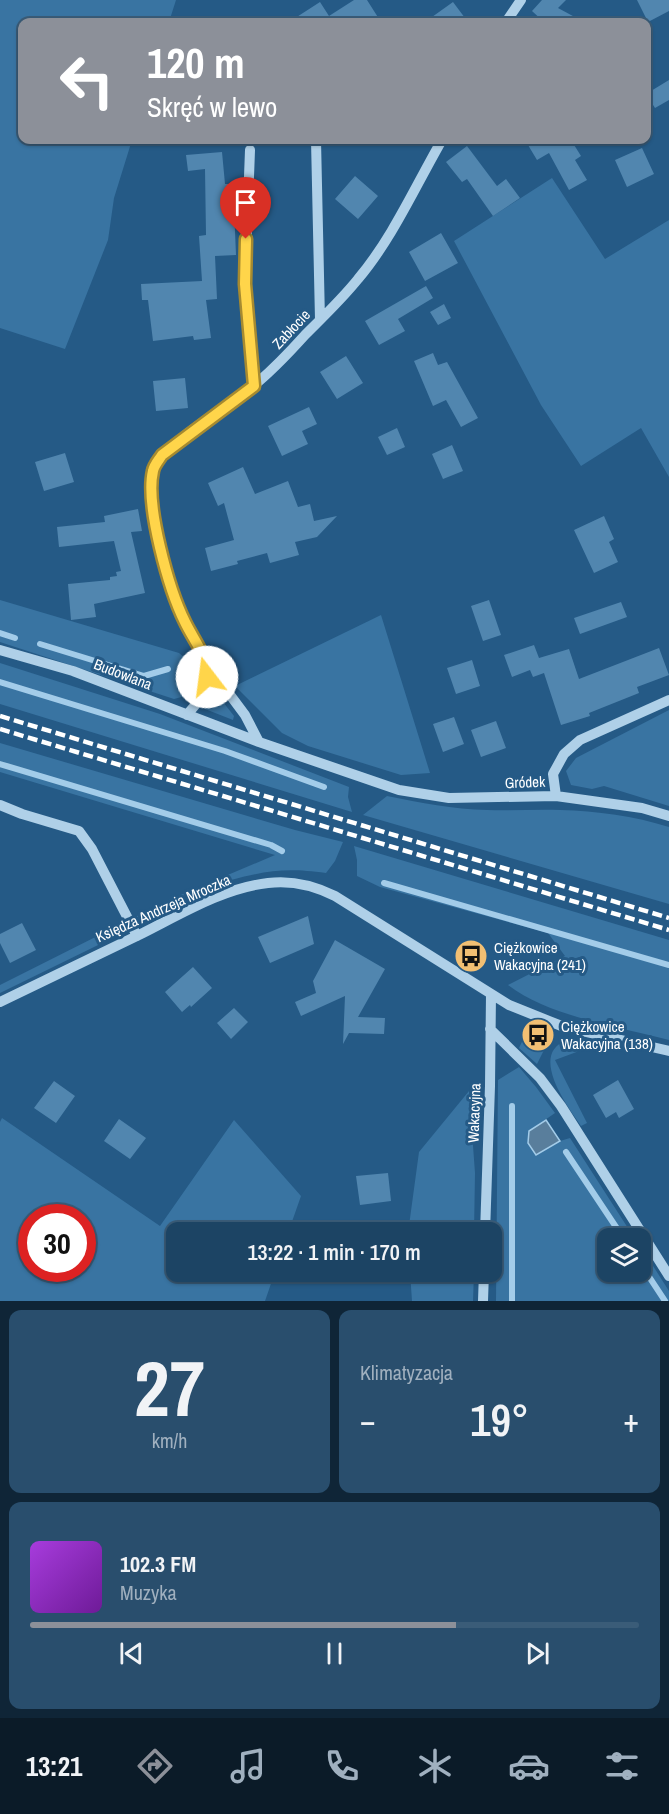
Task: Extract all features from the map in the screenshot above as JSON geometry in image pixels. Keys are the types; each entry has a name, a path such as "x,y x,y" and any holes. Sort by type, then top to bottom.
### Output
{"street":[{"path":"509,18 521,0"},
{"path":"316,144 320,320"},
{"name":"Zabłocie","path":"259,742 245,715 207,664 184,621 171,587 152,513 153,468 162,455 175,444 254,386 277,365 359,279 382,245 440,144"},
{"path":"250,150 245,284 254,386"},
{"name":"Budowlana","path":"0,650 73,670 259,742 368,781"},
{"path":"188,715 206,689 207,664"},
{"name":"Gródek","path":"368,781 399,790 449,798 556,796 553,774 564,754 580,740 669,700"},
{"path":"556,796 642,808 669,816"},
{"path":"0,805 79,831 92,849 137,936"},
{"name":"Księdza Andrzeja Mroczka","path":"0,1002 203,904 247,887 290,882 307,885 335,896 509,1005 564,1027 669,1050"},
{"name":"Wakacyjna","path":"485,1222 491,994"},
{"path":"490,1029 540,1078 561,1106 669,1276"},
{"path":"483,1301 484,1282"}],"shaded area":[{"path":"0,0 176,0 170,18 18,18 18,144 131,144 114,198 108,240 65,349 0,328"},
{"path":"552,178 605,259 669,220 669,477 641,428 581,466 541,405 454,241"},
{"path":"0,600 179,653 192,664 198,681 189,695 174,699 0,642"},
{"path":"381,615 430,773 401,775 308,746 282,733 235,686"},
{"path":"0,663 160,714 349,787 348,797 352,812 0,704"},
{"path":"216,693 234,716 233,720 205,709"},
{"path":"669,710 669,806 604,786 592,789 571,785 566,771 576,758"},
{"path":"0,743 343,842 335,861 326,873 278,871 231,880 0,993 0,985 171,899 275,855 0,772"},
{"path":"387,796 474,809 602,813 669,827 669,904 363,815"},
{"path":"354,846 669,940 669,1040 563,1013 524,996 508,985 565,956 548,933 380,887 357,876"},
{"path":"529,1027 551,1036 537,1064 519,1048"},
{"path":"567,1040 590,1047 555,1060 587,1123 581,1126 554,1081 551,1068 551,1057 556,1047"},
{"path":"519,1067 555,1113 529,1131 528,1143 536,1155 570,1138 628,1228 597,1228 597,1282 651,1282 651,1263 669,1291 669,1301 496,1301 496,1282 502,1282 502,1222 497,1222 498,1080"},
{"path":"469,1091 475,1173 474,1222 409,1222 419,1152"},
{"path":"2,1118 160,1226 234,1120 301,1196 292,1222 166,1222 166,1282 272,1282 265,1301 0,1301 0,1122"},
{"path":"546,1120 560,1141 536,1155 528,1143 529,1131"},
{"path":"411,1282 474,1282 473,1301 412,1301"}],"building":[{"path":"354,0 367,0 378,18 295,18 320,2 329,16"},
{"path":"542,0 566,0 558,8 577,18 540,18 532,11"},
{"path":"637,0 669,0 669,11 651,20 651,18 646,18"},
{"path":"453,2 465,18 431,18"},
{"path":"669,80 669,100 655,108 651,102 651,91"},
{"path":"527,144 574,144 581,156 575,160 587,180 569,190 549,153 537,160"},
{"path":"467,146 497,186 506,179 520,198 493,216 467,179 462,182 446,162"},
{"path":"642,148 654,174 627,187 615,160"},
{"path":"222,152 225,184 233,184 236,255 215,256 217,299 206,300 211,338 194,340 193,336 153,341 148,300 142,300 141,284 202,281 199,236 206,235 205,169 188,171 186,155"},
{"path":"355,176 378,196 358,219 335,199"},
{"path":"441,233 458,263 425,281 409,252"},
{"path":"426,286 433,298 398,319 405,331 379,345 365,321"},
{"path":"444,304 451,318 438,325 430,312"},
{"path":"433,353 438,365 447,362 478,418 461,427 446,400 433,406 414,361"},
{"path":"346,356 363,383 337,399 320,372"},
{"path":"185,378 188,408 156,411 153,381"},
{"path":"309,407 317,424 302,431 308,444 282,456 268,426"},
{"path":"397,428 405,447 387,455 378,437"},
{"path":"452,445 463,471 443,479 432,454"},
{"path":"65,453 74,482 44,491 35,462"},
{"path":"243,467 255,494 288,481 298,507 310,504 314,521 337,516 317,537 295,542 299,555 270,563 267,553 211,571 205,548 234,540 224,503 218,506 208,483"},
{"path":"138,509 142,531 131,532 145,593 94,604 96,617 71,620 68,584 110,580 110,577 117,576 116,572 121,571 114,541 59,547 57,527 105,522 104,516"},
{"path":"604,516 614,539 609,542 618,562 594,573 574,530"},
{"path":"489,600 501,635 483,641 471,606"},
{"path":"621,602 627,617 580,634 574,618"},
{"path":"534,645 539,658 569,649 579,679 659,648 669,675 637,687 639,693 589,713 590,716 561,725 544,673 533,677 530,670 512,677 504,655"},
{"path":"472,660 480,686 456,694 447,668"},
{"path":"454,717 464,744 443,752 433,724"},
{"path":"496,721 506,748 481,757 471,730"},
{"path":"308,916 314,944 270,963 258,937"},
{"path":"22,923 36,950 10,963 0,943 0,934"},
{"path":"335,940 385,969 358,1017 385,1018 384,1034 349,1033 343,1044 345,996 301,1016 295,1002 316,993 313,981"},
{"path":"193,967 212,988 182,1012 165,992"},
{"path":"234,1008 248,1022 231,1039 217,1023"},
{"path":"618,1080 634,1109 619,1118 616,1112 606,1118 593,1095"},
{"path":"54,1081 75,1096 56,1123 34,1108"},
{"path":"119,1119 146,1138 130,1159 104,1141"},
{"path":"388,1173 391,1201 360,1205 356,1176"}],"waterway":[{"path":"0,633 15,638"},
{"path":"40,644 144,676 168,669"},
{"path":"0,682 225,751 324,787"},
{"path":"0,764 271,845 282,851"},
{"path":"384,883 669,965"},
{"path":"512,1106 512,1301"},
{"path":"566,1152 617,1228"},
{"path":"651,1280 665,1301"}],"railway":[{"path":"0,716 669,918"},
{"path":"0,729 669,930"}],"place":[{"name":"Ciężkowice Wakacyjna (241)","path":"471,956"},
{"name":"Ciężkowice Wakacyjna (138)","path":"538,1035"}],"route":[{"path":"207,677 207,664 184,621 171,587 152,513 151,488 153,468 162,455 254,386 245,284 246,239"}]}
